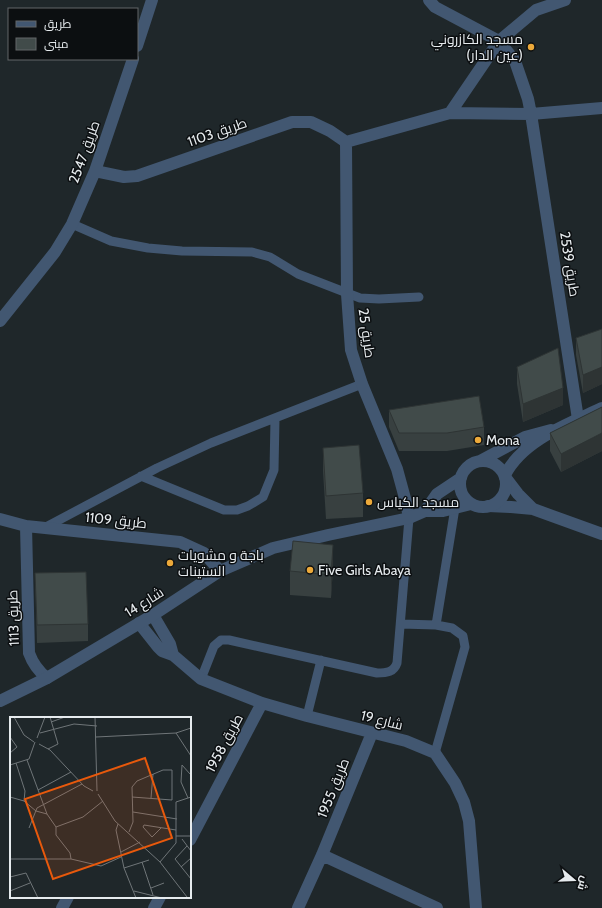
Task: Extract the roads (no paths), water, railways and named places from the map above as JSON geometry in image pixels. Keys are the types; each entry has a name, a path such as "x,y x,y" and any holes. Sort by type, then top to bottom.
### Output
{"street":[{"path":"138,43 152,0"},
{"path":"429,0 435,7 499,41"},
{"path":"450,113 499,41 536,10 565,0"},
{"name":"طريق 2539","path":"499,41 515,61 528,99 578,419"},
{"name":"طريق 2547","path":"0,320 55,252 72,224 95,170 133,60"},
{"path":"346,142 450,113 531,114 602,108"},
{"name":"طريق 1103","path":"95,170 124,177 136,176 292,122 311,122 330,131 346,142"},
{"name":"طريق 25","path":"346,142 347,294 351,350 362,384 397,469 409,518"},
{"path":"558,428 525,437 468,467 463,472 461,478 460,485 463,496 471,504 480,507 495,504 501,499 505,492 505,476 515,459 522,452 558,428 602,408"},
{"path":"480,461 492,463 502,470 505,476 533,509"},
{"path":"425,511 437,494 461,478"},
{"name":"شارع 14","path":"0,701 46,678 153,615 220,571 273,548 409,518 425,511 443,511 471,504"},
{"path":"488,506 533,509 602,534"},
{"name":"طريق 1109","path":"0,519 26,526 180,542 204,553 220,571"},
{"name":"طريق 1113","path":"26,526 29,654 39,672 46,678"},
{"name":"شارع 19","path":"153,615 170,644 173,655"},
{"name":"شارع 19","path":"139,623 162,651 173,655 200,678 262,702 307,716 406,741 435,753"},
{"name":"طريق 1958","path":"191,838 262,702"},
{"name":"طريق 1955","path":"298,908 322,855 372,733"},
{"path":"435,753 455,783 464,802 469,821 476,908"},
{"path":"322,855 437,908"},
{"path":"62,908 67,898"},
{"path":"154,908 159,898"}],"lane":[{"path":"72,224 111,241 148,248 252,252 270,257 298,274 360,298 419,297"},
{"path":"44,528 142,476 211,443 362,384"},
{"path":"142,476 224,510 237,510 248,506 263,497 274,470 275,419"},
{"path":"436,625 455,508"},
{"path":"200,678 214,646 221,640 229,640 377,673 385,673 395,668 397,663 401,624 409,518"},
{"path":"401,624 436,625 452,628 463,636 465,646 435,753"},
{"path":"307,716 321,660"}],"place":[{"name":"مسجد الكازروني (عين الدار)","path":"531,47"},
{"name":"Mona","path":"478,440"},
{"name":"مسجد الكياس","path":"369,502"},
{"name":"باجة و مشويات الستينات","path":"170,563"},
{"name":"Five Girls Abaya","path":"310,570"}]}
